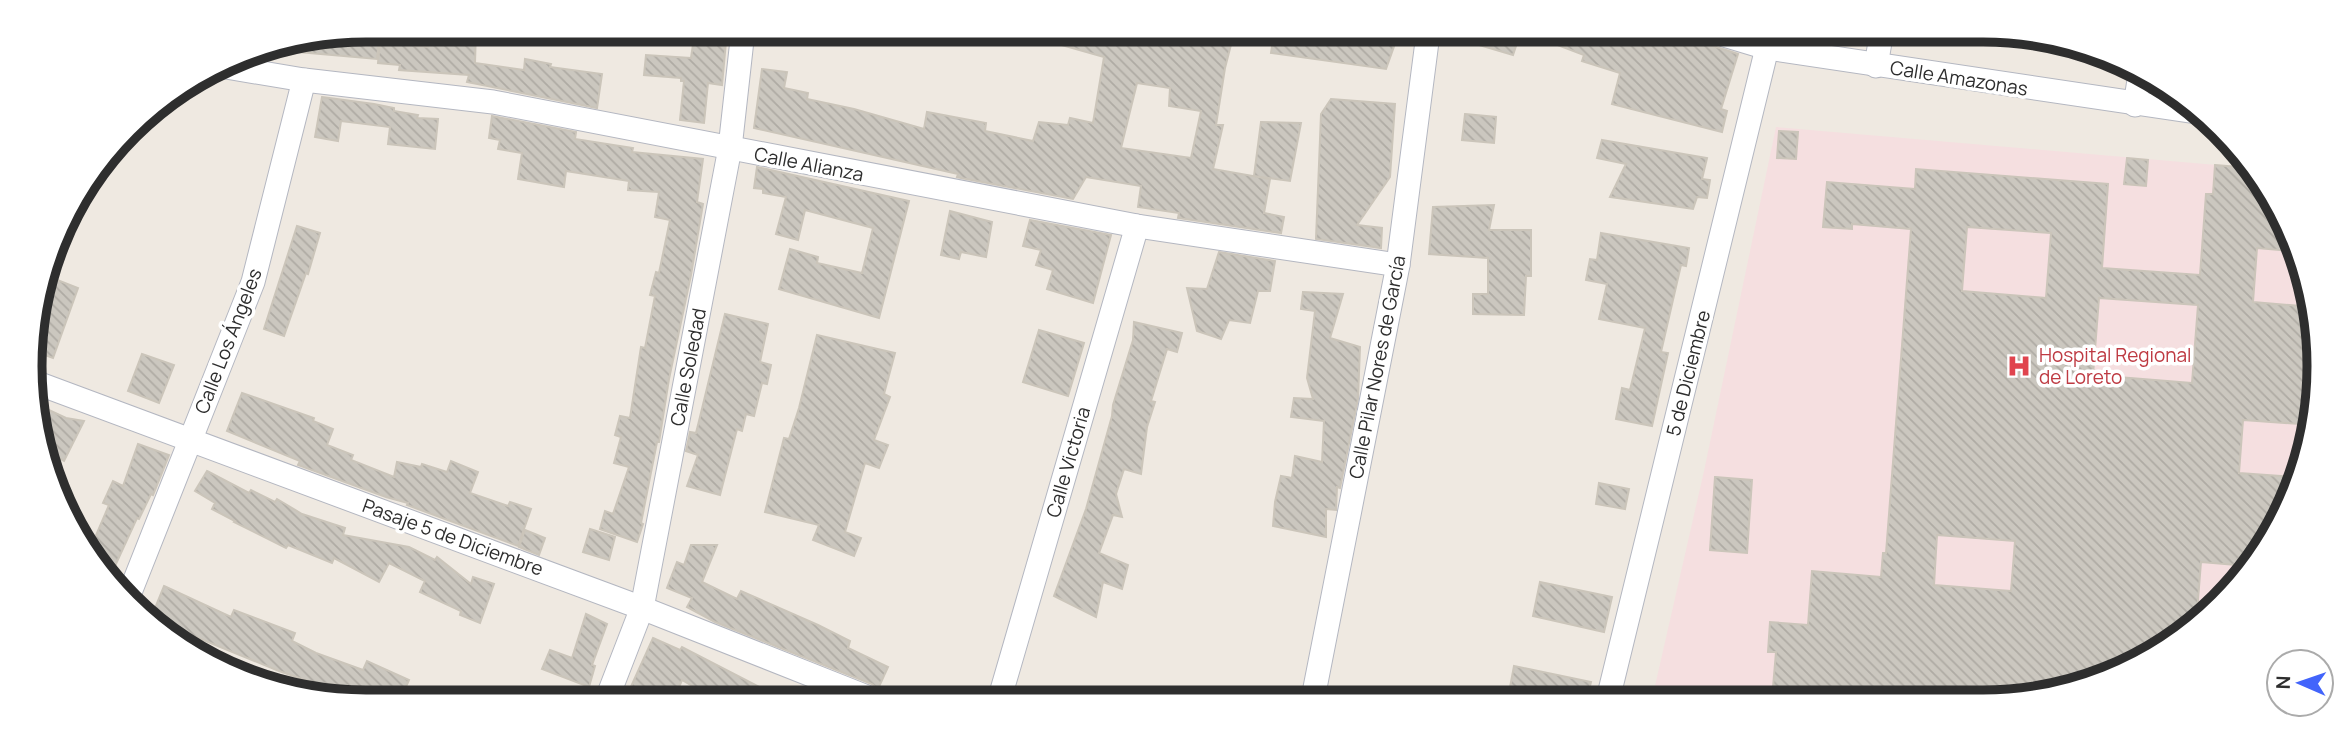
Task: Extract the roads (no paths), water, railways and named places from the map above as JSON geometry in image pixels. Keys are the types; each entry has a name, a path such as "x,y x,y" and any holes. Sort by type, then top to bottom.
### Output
{"street":[{"name":"Calle Soledad","path":"610,690 642,608 730,148 742,42"},
{"name":"Calle Pilar Nores de García","path":"1315,690 1398,265 1427,42"},
{"name":"Calle Amazonas","path":"1747,42 1767,48 1876,66 2182,110"},
{"path":"1876,66 1880,42"},
{"name":"5 de Diciembre","path":"1610,690 1767,48"},
{"name":"Calle Alianza","path":"237,69 304,80 493,102 1137,226 1398,265"},
{"name":"Calle Los Ángeles","path":"131,589 253,282 304,80"},
{"path":"2135,105 2139,82"},
{"name":"Calle Victoria","path":"1002,690 1137,226"},
{"name":"Pasaje 5 de Diciembre","path":"43,385 642,608 849,690"}],"place":[{"name":"Hospital Regional de Loreto","path":"2019,366"}]}
